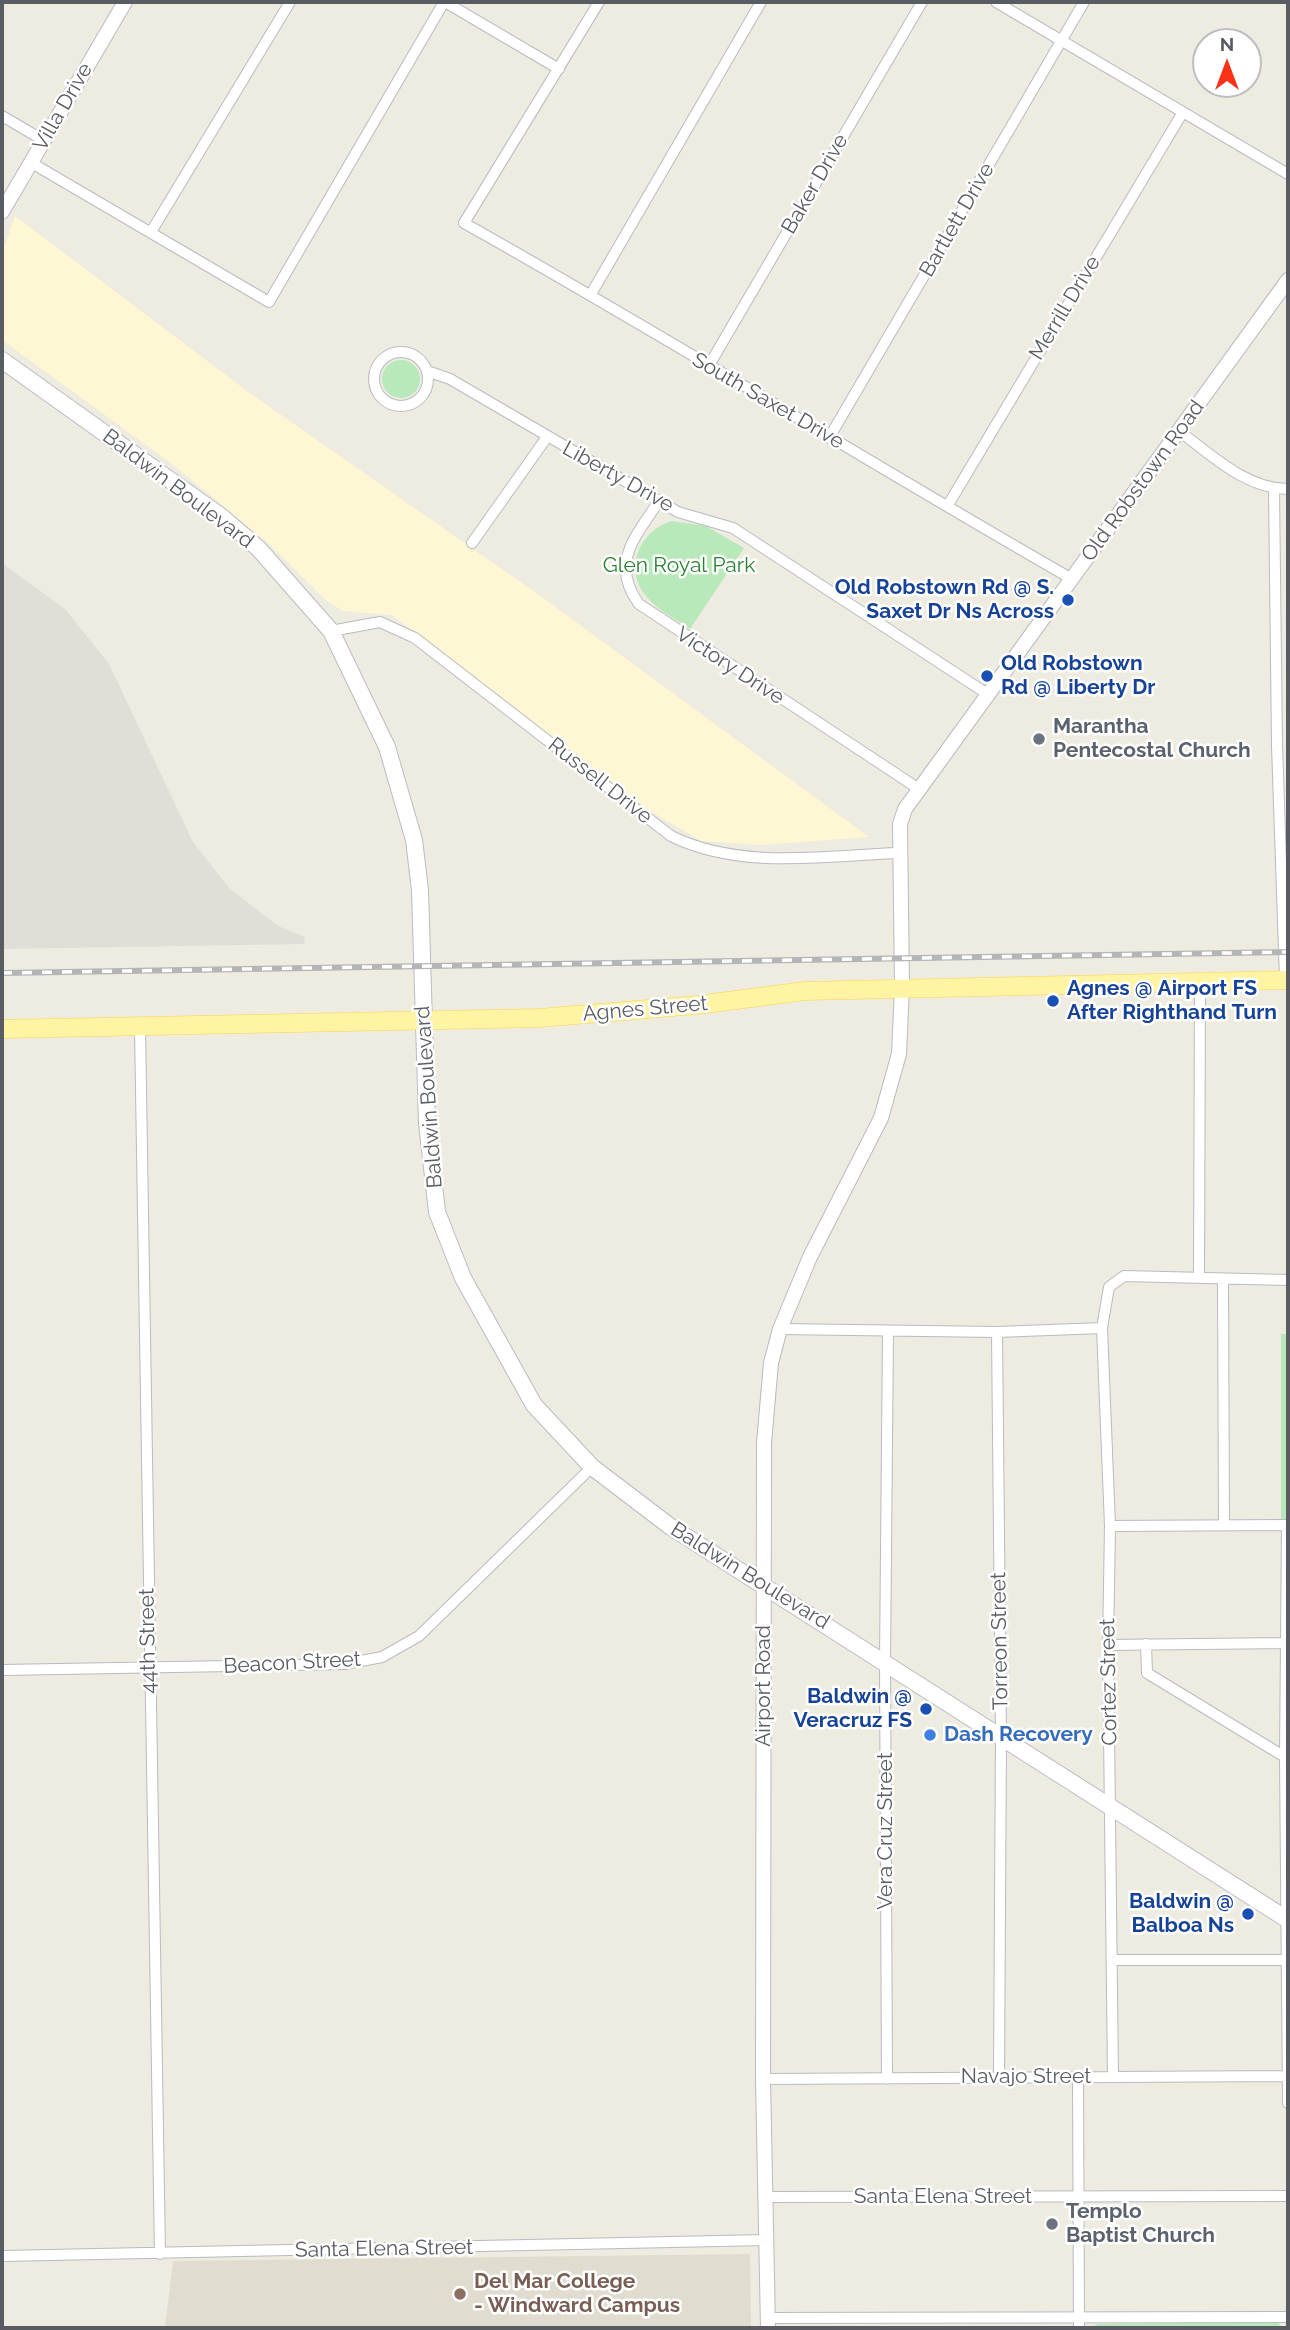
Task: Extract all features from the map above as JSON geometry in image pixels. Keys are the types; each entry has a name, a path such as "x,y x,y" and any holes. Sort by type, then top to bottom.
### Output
{"main road":[{"name":"Baldwin Boulevard","path":"2,360 222,517 258,548 331,631 387,747 414,840 420,890 427,1123 437,1212 463,1278 534,1405 592,1466 671,1527 1288,1920"},
{"name":"Agnes Street","path":"2,1029 539,1018 697,1005 805,991 1287,980"}],"street":[{"name":"Villa Drive","path":"2,212 125,2"},
{"path":"151,232 290,2"},
{"path":"30,162 269,302 445,2 559,69 599,2"},
{"path":"591,294 761,2"},
{"name":"Baker Drive","path":"708,367 922,2"},
{"path":"996,2 1288,174"},
{"name":"Bartlett Drive","path":"829,438 1084,2"},
{"name":"South Saxet Drive","path":"559,69 464,223 591,294 708,367 1072,579"},
{"name":"Merrill Drive","path":"948,505 1183,111"},
{"path":"2,116 43,140"},
{"name":"Old Robstown Road","path":"902,988 898,853 900,824 905,809 986,693 1072,579 1288,279"},
{"path":"402,352 422,362 427,371 425,393 406,406 385,401 374,382 381,361 402,352"},
{"name":"Liberty Drive","path":"427,371 450,379 678,512 733,528 986,693"},
{"path":"1179,431 1241,476 1274,489 1288,489"},
{"path":"472,543 547,437"},
{"path":"1274,489 1277,745 1287,980"},
{"name":"Victory Drive","path":"659,502 628,549 628,583 639,604 919,789"},
{"name":"Russell Drive","path":"331,631 380,622 415,638 671,836 693,847 724,856 808,857 898,853"},
{"path":"1200,983 1199,1276 1223,1280 1288,1280"},
{"name":"Airport Road","path":"767,2323 764,2079 764,1443 771,1363 780,1329 810,1257 881,1118 899,1054 902,988"},
{"name":"44th Street","path":"140,1028 160,2254"},
{"name":"Cortez Street","path":"1113,2077 1108,1645 1110,1526 1102,1328 1109,1287 1124,1276 1199,1276"},
{"path":"1223,1280 1224,1525"},
{"path":"780,1329 997,1332 1102,1328"},
{"name":"Vera Cruz Street","path":"887,2079 885,1662 888,1332"},
{"name":"Torreon Street","path":"997,1332 1001,1736 999,2077"},
{"name":"Beacon Street","path":"2,1670 345,1664 382,1657 419,1636 592,1466"},
{"path":"1110,1526 1287,1525 1285,1757 1288,2103"},
{"path":"1108,1645 1287,1643"},
{"path":"1146,1644 1147,1673 1285,1757"},
{"path":"1112,1959 1287,1959"},
{"name":"Navajo Street","path":"764,2079 1288,2076"},
{"path":"1078,2077 1079,2323"},
{"name":"Santa Elena Street","path":"766,2197 1288,2196"},
{"name":"Santa Elena Street","path":"2,2256 767,2241"},
{"path":"767,2323 1079,2323 1288,2316"}],"shaded area":[{"path":"15,216 251,394 539,595 869,837 761,845 701,841 650,811 392,615 343,611 327,601 269,544 172,464 2,340 2,253"},
{"path":"2,563 65,609 109,664 193,842 229,888 278,926 305,937 304,944 2,949"},
{"name":"Del Mar College - Windward Campus","path":"750,2254 751,2328 165,2328 173,2261"}],"green space":[{"path":"401,360 414,366 420,379 414,392 401,398 388,392 382,379 388,366"},
{"name":"Glen Royal Park","path":"672,521 706,526 744,548 690,629 650,601 639,585 636,574 638,551 644,541 651,533"},
{"path":"1281,1334 1288,1334 1288,1519 1281,1519"},
{"path":"1278,2322 1282,2328 1089,2328 1098,2324"}],"railway":[{"path":"2,973 1288,952"}],"place":[{"name":"Old Robstown Rd @ S. Saxet Dr Ns Across","path":"1068,600"},
{"name":"Old Robstown Rd @ Liberty Dr","path":"987,676"},
{"name":"Marantha Pentecostal Church","path":"1039,739"},
{"name":"Agnes @ Airport FS After Righthand Turn","path":"1053,1001"},
{"name":"Baldwin @ Veracruz FS","path":"926,1709"},
{"name":"Dash Recovery","path":"930,1735"},
{"name":"Baldwin @ Balboa Ns","path":"1248,1914"},
{"name":"Templo Baptist Church","path":"1052,2224"},
{"name":"Del Mar College - Windward Campus","path":"460,2294"}]}
